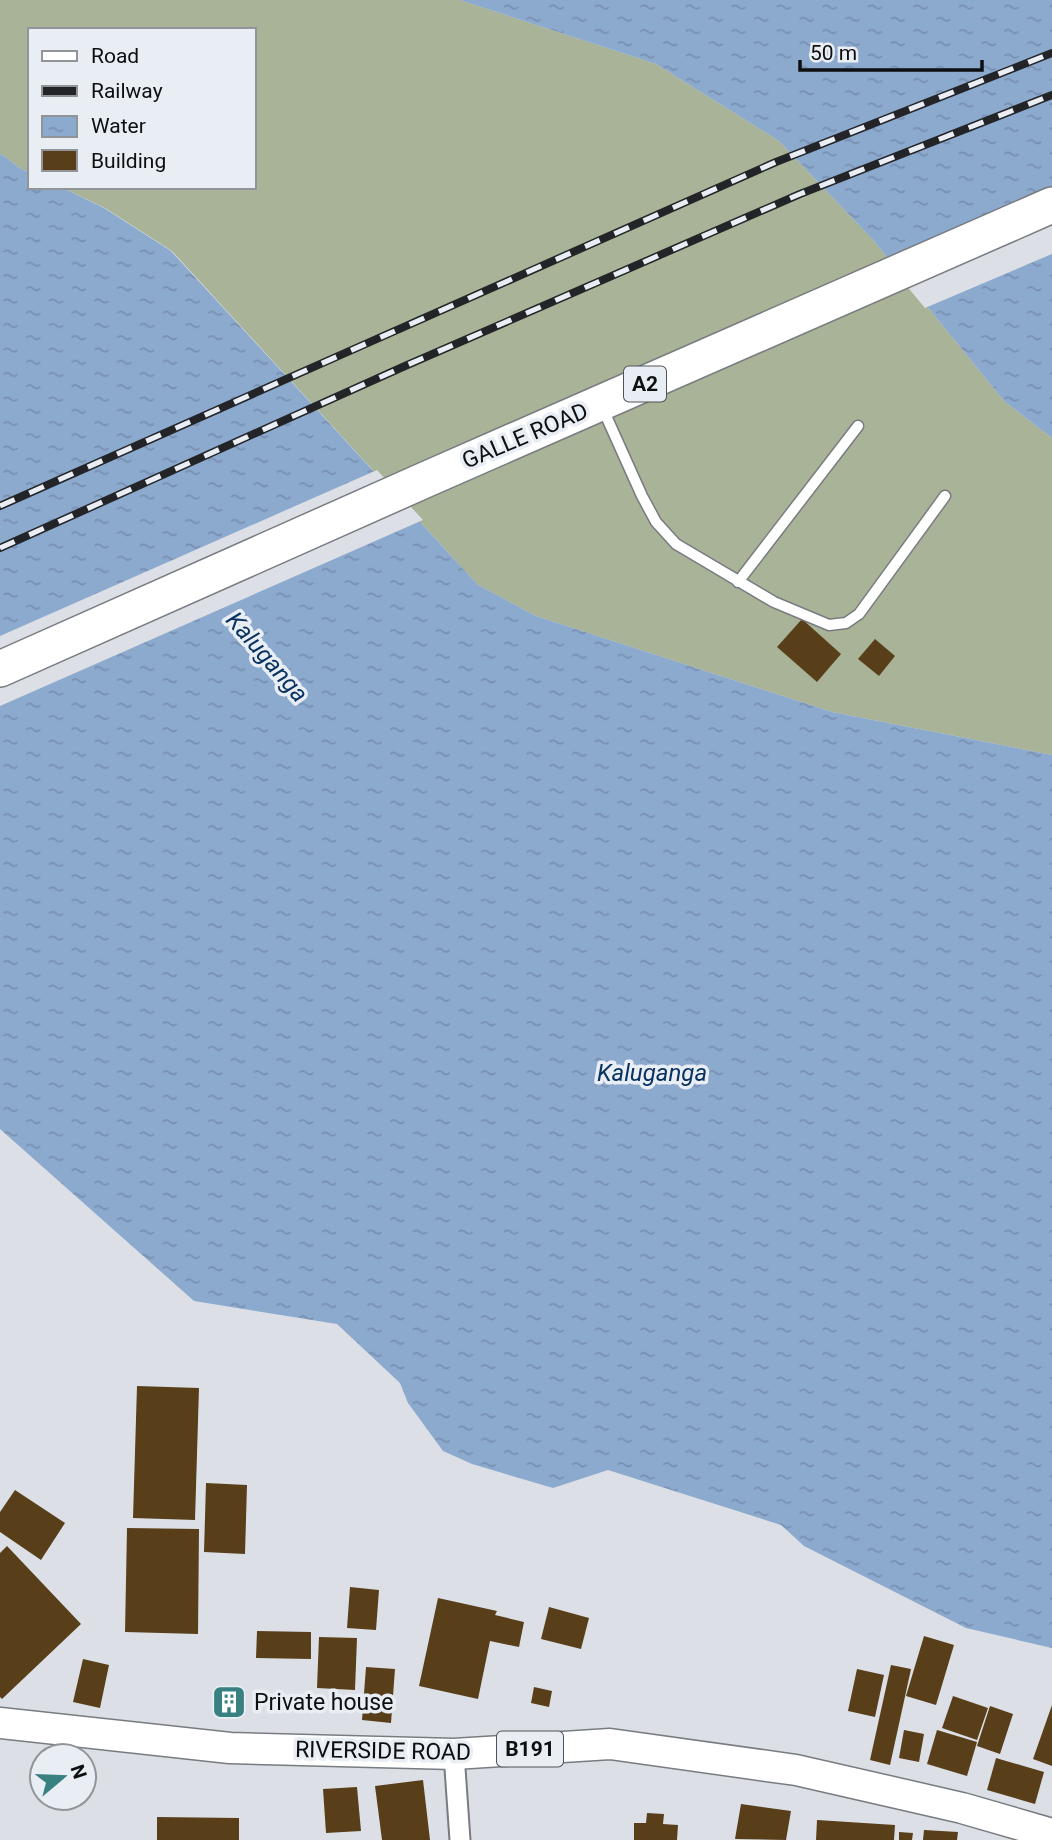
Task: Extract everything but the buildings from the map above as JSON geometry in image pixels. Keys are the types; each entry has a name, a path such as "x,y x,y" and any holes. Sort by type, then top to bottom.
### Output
{"highway":[{"name":"GALLE ROAD","path":"0,669 1052,205"}],"main road":[{"name":"RIVERSIDE ROAD","path":"0,1723 230,1748 454,1754 610,1744 796,1770 962,1808 1052,1833"}],"street":[{"path":"454,1754 460,1840"}],"lane":[{"path":"600,404 656,522 676,544 774,602 829,625 846,623 859,614 945,496"},
{"path":"738,582 858,426"}],"green space":[{"path":"0,0 460,0 656,64 779,141 874,241 1004,401 1052,438 1052,755 832,712 536,616 478,585 172,251 105,208 65,189 256,189 256,28 28,28 28,172 0,153"}],"water":[{"path":"460,0 1052,0 1052,438 1004,401 874,241 779,141 656,64"},
{"name":"Kaluganga","path":"0,153 28,172 28,189 65,189 104,208 171,251 478,585 536,616 832,712 1052,755 1052,1648 966,1628 804,1546 781,1525 608,1470 553,1488 472,1464 443,1451 408,1403 400,1383 337,1324 194,1301 0,1129"}],"pier":[{"path":"1052,188 1052,254 925,308 885,260"},
{"path":"377,470 423,520 0,706 0,636"}],"railway":[{"path":"0,506 776,162 1052,53"},
{"path":"0,548 405,366 800,194 1052,95"}],"place":[{"name":"Private house","path":"229,1702"}]}
